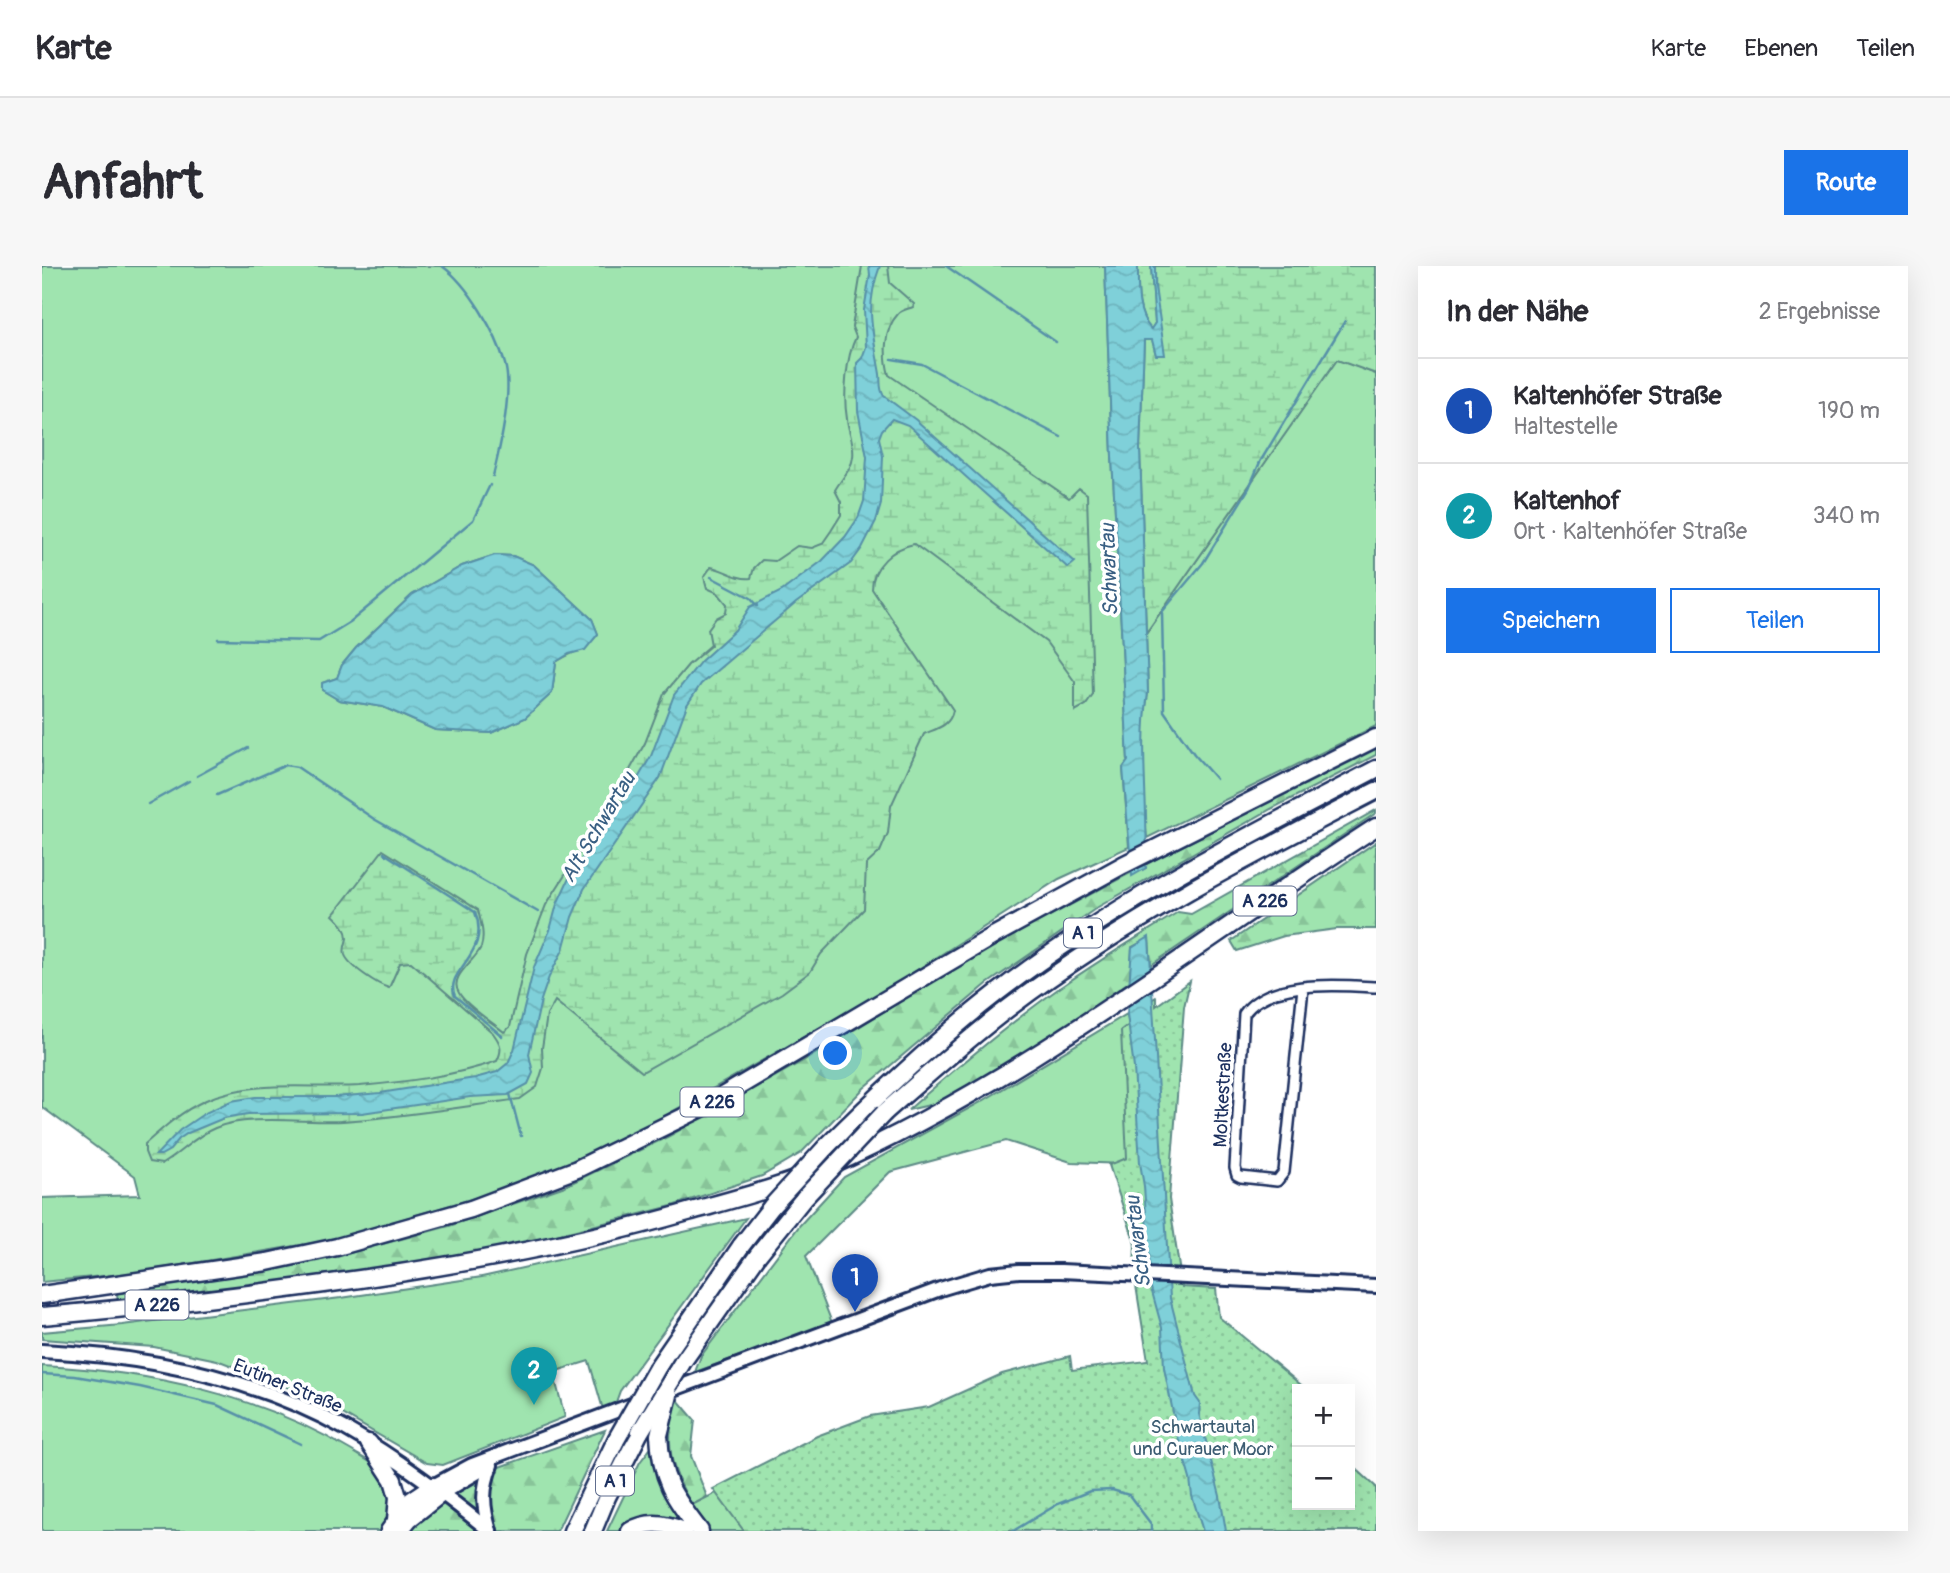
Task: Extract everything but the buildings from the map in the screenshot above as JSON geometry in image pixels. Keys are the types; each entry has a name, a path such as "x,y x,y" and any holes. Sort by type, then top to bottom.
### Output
{"highway":[{"name":"A 226","path":"42,1294 267,1262 326,1250 471,1209 546,1182 702,1108 984,942 1124,864 1376,738"},
{"name":"A 1","path":"572,1531 616,1440 657,1368 741,1246 772,1206 878,1095 933,1044 1054,952 1161,884 1376,769"},
{"name":"A 1","path":"593,1531 640,1432 682,1363 758,1255 804,1198 884,1113 1009,1007 1120,931 1225,870 1376,791"},
{"name":"A 226","path":"42,1316 273,1292 562,1244 645,1225 822,1170 871,1147 1031,1059 1126,998 1376,827"},
{"path":"682,1363 665,1406 659,1435 660,1461 665,1479 675,1498 700,1531"},
{"path":"369,1443 393,1480 398,1497 395,1527"},
{"path":"395,1527 409,1519 437,1489"},
{"path":"630,1531 655,1523 684,1531"}],"street":[{"name":"Moltkestraße","path":"1303,988 1284,1172 1277,1181 1241,1177 1237,1175 1235,1168 1244,1014 1258,999 1303,988 1327,985 1376,987"},
{"path":"437,1489 472,1465 962,1281 990,1274 1061,1271 1376,1286"},
{"name":"Eutiner Straße","path":"42,1351 120,1357 168,1365 217,1377 299,1407 369,1443 437,1489 490,1531"},
{"path":"437,1489 491,1465 513,1450"},
{"path":"490,1531 482,1495 491,1465"}],"green space":[{"path":"42,266 869,266 864,310 866,347 857,363 858,411 867,457 864,501 858,518 845,537 822,561 782,591 750,607 735,630 701,661 674,695 651,756 634,785 571,874 557,904 550,930 534,967 514,1050 508,1063 497,1072 475,1078 380,1093 335,1097 255,1097 231,1101 205,1113 180,1130 157,1155 170,1150 188,1133 224,1118 248,1114 362,1113 470,1097 507,1095 528,1084 533,1073 529,1054 541,1000 563,950 572,917 584,889 660,778 687,705 701,684 796,603 851,563 862,548 876,521 881,504 883,456 879,438 882,430 893,419 908,425 1067,568 1074,563 916,420 880,391 870,315 880,266 1105,266 1128,761 1123,768 1129,847 1059,879 881,993 624,1139 502,1190 331,1240 134,1273 42,1282 42,1198 140,1195 135,1176 42,1107","holes":["495,555 513,556 534,565 592,619 598,634 583,648 556,662 552,693 525,718 491,733 435,730 383,707 339,700 322,690 322,683 337,678 342,665 356,648 412,595 462,566"]},
{"path":"862,266 888,266 890,283 914,304 899,313 887,335 886,360 889,375 1069,498 1079,488 1087,494 1093,695 1086,705 1075,711 1075,682 1046,642 914,544 899,549 880,566 872,589 953,710 946,723 924,734 891,806 888,833 880,852 866,865 864,909 821,954 810,972 782,993 642,1072 555,1001 547,1015 542,1048 543,1068 537,1087 520,1099 343,1121 244,1121 215,1128 201,1135 162,1164 149,1162 145,1144 189,1109 224,1093 262,1087 341,1087 394,1083 447,1074 497,1061 500,1047 493,1033 411,962 400,963 389,988 371,979 352,964 344,953 346,931 333,915 383,850 478,910 483,933 481,947 460,975 457,987 467,1003 480,1014 504,1032 510,1027 527,954 546,905 616,795 645,743 664,694 688,665 711,645 708,629 716,618 726,613 727,604 718,593 707,588 704,577 711,567 741,578 751,578 754,568 762,560 775,561 797,546 812,548 822,544 841,515 841,502 835,490 853,457 845,388 856,337 852,327"},
{"path":"1138,266 1151,266 1155,323 1151,330 1140,308"},
{"path":"1155,266 1376,266 1376,374 1337,360 1146,633 1140,449 1144,339 1152,339 1156,355"},
{"path":"1337,359 1376,374 1376,726 1147,838 1143,727 1148,693 1146,633"},
{"path":"1376,749 1376,755 1271,809 1098,907 987,984 864,1088 801,1153 762,1176 672,1206 500,1249 332,1277 118,1304 117,1293 342,1255 449,1226 565,1186 669,1136 810,1057 969,959 1132,872 1132,875 1146,868 1146,864"},
{"path":"1376,810 1376,813 1151,965 1149,938 1132,947 1130,981 1027,1054 947,1101 908,1110 1014,1022 1097,962 1178,912 1191,914"},
{"path":"1376,842 1376,929 1337,929 1284,936 1237,951 1231,941"},
{"name":"Schwartautal und Curauer Moor","path":"1190,981 1184,1007 1169,1199 1182,1287 1216,1289 1219,1317 1300,1384 1292,1384 1292,1510 1355,1510 1355,1468 1376,1487 1376,1531 744,1531 713,1489 817,1436 870,1416 929,1407 1002,1374 1070,1356 1072,1370 1148,1361 1134,1273 1135,1243 1109,1165 1127,1158 1121,1031 1134,1021 1135,1012 1156,997 1156,1006"},
{"path":"1127,1014 1191,1531 607,1531 640,1462 670,1423 672,1464 692,1505 801,1451 1014,1384 1149,1361 1125,1164 1071,1162 1006,1141 890,1172 806,1256 832,1323 695,1372 701,1356 800,1225 844,1177 981,1102"},
{"path":"746,1218 620,1391 612,1413 602,1406 589,1361 553,1372 565,1417 443,1465 427,1463 315,1398 217,1360 154,1347 42,1339 42,1332 341,1298 482,1277"},
{"path":"42,1366 163,1380 203,1389 280,1415 317,1431 383,1472 392,1492 392,1517 384,1531 42,1531"},
{"path":"677,1399 695,1420 691,1456 707,1497 692,1505 678,1478 671,1454 671,1428"},
{"path":"605,1430 557,1531 409,1531 416,1518 482,1473"}],"water":[{"path":"869,266 880,266 872,295 871,320 884,396 916,420 1075,562 1068,568 908,425 892,419 879,438 883,456 881,504 876,521 862,548 851,563 796,603 701,684 687,705 660,778 584,889 572,917 563,950 541,1000 529,1054 533,1073 528,1084 508,1095 470,1097 362,1113 248,1114 224,1118 188,1133 170,1150 156,1155 180,1130 205,1113 231,1101 255,1097 335,1097 380,1093 475,1078 497,1072 508,1063 514,1050 534,967 550,930 557,904 571,874 634,785 651,756 674,695 701,661 735,630 750,607 782,591 822,561 845,537 858,518 864,501 867,457 858,411 857,363 866,347 864,310"},
{"path":"1105,266 1138,266 1140,308 1151,329 1155,323 1151,266 1155,266 1155,287 1165,355 1156,355 1152,340 1144,340 1140,449 1148,693 1144,737 1147,846 1146,868 1132,876 1123,768 1128,761"},
{"path":"495,555 513,556 534,565 592,619 598,634 585,650 569,654 556,662 552,693 525,718 491,733 435,730 383,707 339,700 322,690 322,683 337,678 342,665 356,648 412,595 462,566"},
{"path":"1149,937 1170,1298 1195,1396 1200,1403 1199,1414 1226,1531 1203,1531 1192,1496 1164,1368 1162,1328 1151,1288 1134,1068 1127,1014 1132,948"}],"waterway":[{"path":"442,266 462,285 480,310 505,364 507,404 493,476"},
{"path":"946,266 1056,342"},
{"path":"1216,779 1194,754 1164,711 1162,612 1203,563 1345,321"},
{"path":"892,359 922,364 1061,437"},
{"path":"218,639 319,641 350,622 473,520 490,485"},
{"path":"711,577 751,598 758,606"},
{"path":"197,776 248,748"},
{"path":"217,795 286,765 297,767 374,819 538,912"},
{"path":"148,804 189,781"},
{"path":"384,853 475,912 479,927 477,940 455,978 453,987 455,996 502,1036"},
{"path":"510,1094 521,1136"},
{"path":"42,1374 75,1376 140,1387 217,1405 301,1444"},
{"name":"Alt Schwartau","path":"1013,1531 1058,1504 1090,1491 1112,1490 1129,1495 1151,1524 1151,1531"}],"place":[{"name":"Kaltenhöfer Straße","path":"855,1312"},
{"name":"Kaltenhof","path":"534,1405"}],"water label":[{"name":"Schwartau","path":"1109,570"},
{"name":"Schwartau","path":"1138,1242"}]}
